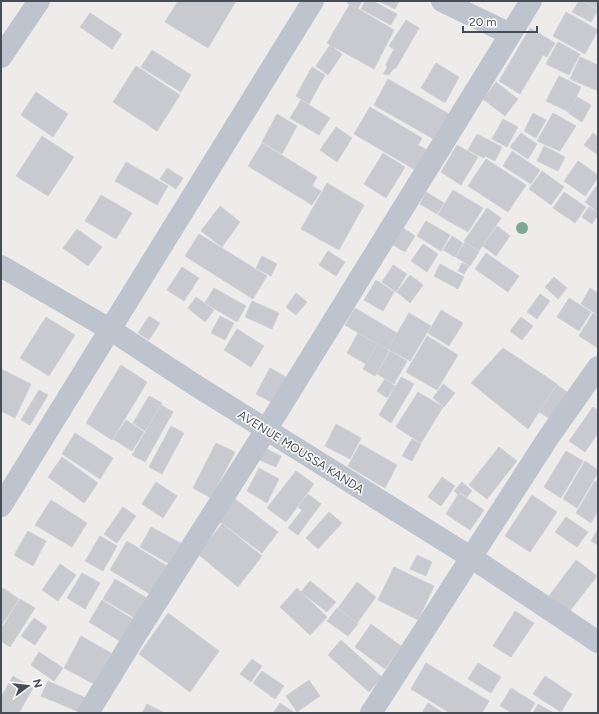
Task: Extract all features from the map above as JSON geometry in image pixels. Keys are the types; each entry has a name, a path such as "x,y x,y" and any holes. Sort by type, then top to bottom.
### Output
{"street":[{"path":"1,57 39,1"},
{"path":"1,506 313,1"},
{"path":"442,1 510,34"},
{"path":"88,713 135,636 266,430 531,1"},
{"name":"AVENUE MOUSSA KANDA","path":"1,266 111,330 266,430 472,558 598,642"},
{"path":"371,713 548,438 598,366"}],"building":[{"path":"178,1 236,1 208,48 165,22"},
{"path":"348,1 362,1 358,9 347,3"},
{"path":"365,1 373,1 397,14 391,25 361,9"},
{"path":"379,1 399,1 395,9"},
{"path":"579,1 582,1 598,10 591,22 572,12"},
{"path":"584,1 598,1 598,9"},
{"path":"350,4 394,30 374,69 327,43"},
{"path":"566,12 598,30 585,54 553,36"},
{"path":"90,13 122,34 112,49 80,27"},
{"path":"406,20 419,28 396,68 393,69 389,75 383,74 387,68 386,64 394,49 389,46"},
{"path":"530,28 555,43 547,57 543,55 520,94 499,81"},
{"path":"558,42 580,54 569,75 546,64"},
{"path":"330,45 342,54 328,75 316,66"},
{"path":"152,50 191,75 181,92 141,67"},
{"path":"580,57 598,65 598,91 570,79"},
{"path":"436,63 459,77 445,103 421,88"},
{"path":"136,66 180,95 157,131 113,102"},
{"path":"312,67 325,75 309,104 296,96"},
{"path":"559,76 581,87 569,112 546,101"},
{"path":"388,79 451,115 437,141 374,105"},
{"path":"496,82 518,99 505,116 483,99"},
{"path":"36,92 68,114 53,137 21,115"},
{"path":"577,97 591,105 582,122 568,113"},
{"path":"301,100 330,118 319,135 290,118"},
{"path":"370,107 422,138 418,145 431,152 419,172 354,134"},
{"path":"533,113 546,120 536,138 524,131"},
{"path":"553,113 576,126 560,151 537,141"},
{"path":"277,114 297,126 282,154 262,142"},
{"path":"503,119 518,127 507,147 492,139"},
{"path":"336,127 352,138 337,162 320,150"},
{"path":"521,133 537,144 528,159 510,147"},
{"path":"593,133 598,137 598,155 584,145"},
{"path":"477,134 502,147 495,161 485,156 484,158 468,150"},
{"path":"42,136 74,157 48,196 16,176"},
{"path":"262,143 317,177 312,186 321,191 312,205 248,166"},
{"path":"457,145 478,157 461,185 441,172"},
{"path":"544,146 565,157 558,171 537,161"},
{"path":"512,151 540,170 531,184 503,166"},
{"path":"383,153 405,167 386,198 364,184"},
{"path":"486,159 526,185 508,212 468,186"},
{"path":"578,161 598,175 598,178 585,196 564,181"},
{"path":"126,162 168,186 157,205 115,181"},
{"path":"167,168 183,178 176,189 160,179"},
{"path":"542,171 564,187 551,205 529,189"},
{"path":"327,183 364,205 339,250 301,229"},
{"path":"598,184 598,212 585,202"},
{"path":"453,190 483,208 468,232 438,215"},
{"path":"426,192 444,203 437,214 420,204"},
{"path":"564,192 586,207 575,223 553,208"},
{"path":"101,195 132,213 116,239 85,221"},
{"path":"220,206 240,222 222,247 201,231"},
{"path":"589,207 598,213 592,224 582,217"},
{"path":"487,208 501,218 479,251 464,241"},
{"path":"426,221 450,235 441,251 417,236"},
{"path":"497,226 510,236 496,256 483,246"},
{"path":"403,228 415,236 405,252 393,245"},
{"path":"77,229 102,247 88,266 63,248"},
{"path":"199,234 267,276 253,299 185,256"},
{"path":"452,236 463,243 455,257 443,250"},
{"path":"465,242 479,252 470,266 456,257"},
{"path":"423,244 438,254 427,272 411,261"},
{"path":"328,251 345,262 336,276 319,265"},
{"path":"486,253 519,276 508,292 475,269"},
{"path":"262,256 277,264 271,276 256,268"},
{"path":"462,263 469,266 464,274 458,271"},
{"path":"440,264 464,277 458,289 434,276"},
{"path":"393,265 407,274 396,292 382,282"},
{"path":"182,267 199,278 184,301 167,290"},
{"path":"410,275 423,285 410,303 397,292"},
{"path":"554,277 567,288 558,299 545,287"},
{"path":"376,280 394,292 383,311 364,300"},
{"path":"214,288 246,306 237,322 205,303"},
{"path":"590,288 598,293 598,315 581,304"},
{"path":"296,293 307,302 296,315 286,307"},
{"path":"540,294 550,301 537,319 527,312"},
{"path":"196,297 214,310 205,322 188,308"},
{"path":"569,298 591,312 579,331 557,317"},
{"path":"252,301 279,313 272,329 245,317"},
{"path":"355,308 397,333 388,350 345,325"},
{"path":"441,310 463,323 449,346 428,333"},
{"path":"409,313 431,326 410,361 388,349"},
{"path":"593,313 598,316 598,348 579,336"},
{"path":"149,316 160,323 149,340 138,333"},
{"path":"220,316 234,323 225,340 211,333"},
{"path":"46,317 75,335 49,376 20,358"},
{"path":"521,317 533,326 522,340 510,331"},
{"path":"237,329 264,346 251,367 224,350"},
{"path":"358,333 377,344 366,364 347,353"},
{"path":"427,336 458,355 437,390 406,372"},
{"path":"377,344 389,351 375,376 363,369"},
{"path":"503,348 557,384 528,429 471,383"},
{"path":"390,351 407,361 394,384 377,374"},
{"path":"121,365 147,382 112,440 86,423"},
{"path":"270,368 286,377 273,403 256,394"},
{"path":"1,369 31,384 15,418 1,411"},
{"path":"401,377 414,384 391,423 379,415"},
{"path":"385,379 395,386 387,398 377,391"},
{"path":"443,384 455,393 444,407 433,398"},
{"path":"557,385 570,394 552,420 539,412"},
{"path":"39,390 48,395 30,425 21,420"},
{"path":"418,392 443,407 421,443 396,427"},
{"path":"149,396 162,403 145,431 133,423"},
{"path":"161,405 173,412 145,462 132,455"},
{"path":"593,407 598,411 598,433 585,452 569,441"},
{"path":"126,420 144,432 132,451 113,439"},
{"path":"336,424 361,438 350,459 325,446"},
{"path":"171,426 184,433 162,474 149,467"},
{"path":"75,433 113,458 100,479 62,454"},
{"path":"412,439 421,444 412,461 402,456"},
{"path":"216,443 235,452 211,498 193,488"},
{"path":"360,444 397,465 385,488 348,466"},
{"path":"263,447 281,456 276,467 257,459"},
{"path":"499,447 517,461 487,499 469,485"},
{"path":"566,451 583,461 561,498 544,487"},
{"path":"62,457 98,483 84,503 48,477"},
{"path":"585,461 598,470 598,473 577,508 563,499"},
{"path":"259,468 279,479 267,503 247,491"},
{"path":"296,471 314,484 286,522 267,508"},
{"path":"442,477 455,486 441,506 428,497"},
{"path":"595,481 598,483 598,511 591,523 576,513"},
{"path":"156,482 177,496 163,518 142,504"},
{"path":"462,482 472,491 467,497 460,492 458,495 454,491"},
{"path":"459,493 484,510 470,530 446,514"},
{"path":"308,494 321,504 298,535 288,528 302,510 298,507"},
{"path":"532,495 557,512 530,552 505,536"},
{"path":"235,499 278,532 262,553 219,521"},
{"path":"51,500 87,523 72,547 35,525"},
{"path":"123,507 136,516 117,543 104,534"},
{"path":"329,512 342,523 318,549 306,538"},
{"path":"566,517 588,532 577,547 555,532"},
{"path":"222,524 262,556 238,587 198,554"},
{"path":"151,527 184,545 173,566 140,547"},
{"path":"598,529 598,545 591,541"},
{"path":"28,531 46,541 33,566 14,555"},
{"path":"100,536 117,546 103,571 85,561"},
{"path":"127,541 167,566 150,594 110,570"},
{"path":"417,555 432,562 426,576 410,569"},
{"path":"576,560 597,576 569,612 549,596"},
{"path":"60,564 76,575 58,601 42,590"},
{"path":"394,567 434,586 418,620 378,600"},
{"path":"82,573 100,583 85,609 67,598"},
{"path":"115,579 147,598 135,618 103,599"},
{"path":"310,581 336,602 327,612 301,592"},
{"path":"357,582 376,597 357,623 338,608"},
{"path":"3,588 19,599 1,626 1,592"},
{"path":"297,588 327,617 310,635 280,607"},
{"path":"20,599 35,608 10,647 1,641 1,629"},
{"path":"102,600 136,621 123,643 89,622"},
{"path":"337,608 358,624 348,636 327,621"},
{"path":"515,611 534,623 511,657 493,646"},
{"path":"168,613 219,651 190,692 139,654"},
{"path":"34,618 47,627 35,645 21,636"},
{"path":"371,624 401,646 385,669 355,647"},
{"path":"81,636 111,653 94,684 64,668"},
{"path":"341,640 382,677 369,692 328,655"},
{"path":"39,652 63,668 54,681 31,665"},
{"path":"252,659 262,666 251,682 240,674"},
{"path":"426,663 489,701 482,713 450,713 411,689"},
{"path":"478,663 501,677 491,693 468,679"},
{"path":"262,671 284,686 275,699 253,683"},
{"path":"13,676 33,688 19,713 1,713 1,697"},
{"path":"545,676 572,694 561,712 533,694"},
{"path":"309,680 320,696 297,712 286,696"},
{"path":"48,681 86,698 79,712 41,696"},
{"path":"511,688 535,703 529,713 512,713 500,706"},
{"path":"280,703 295,713 273,713"},
{"path":"428,703 443,713 422,713"},
{"path":"147,704 165,713 142,713"},
{"path":"538,704 554,713 533,713"}]}
